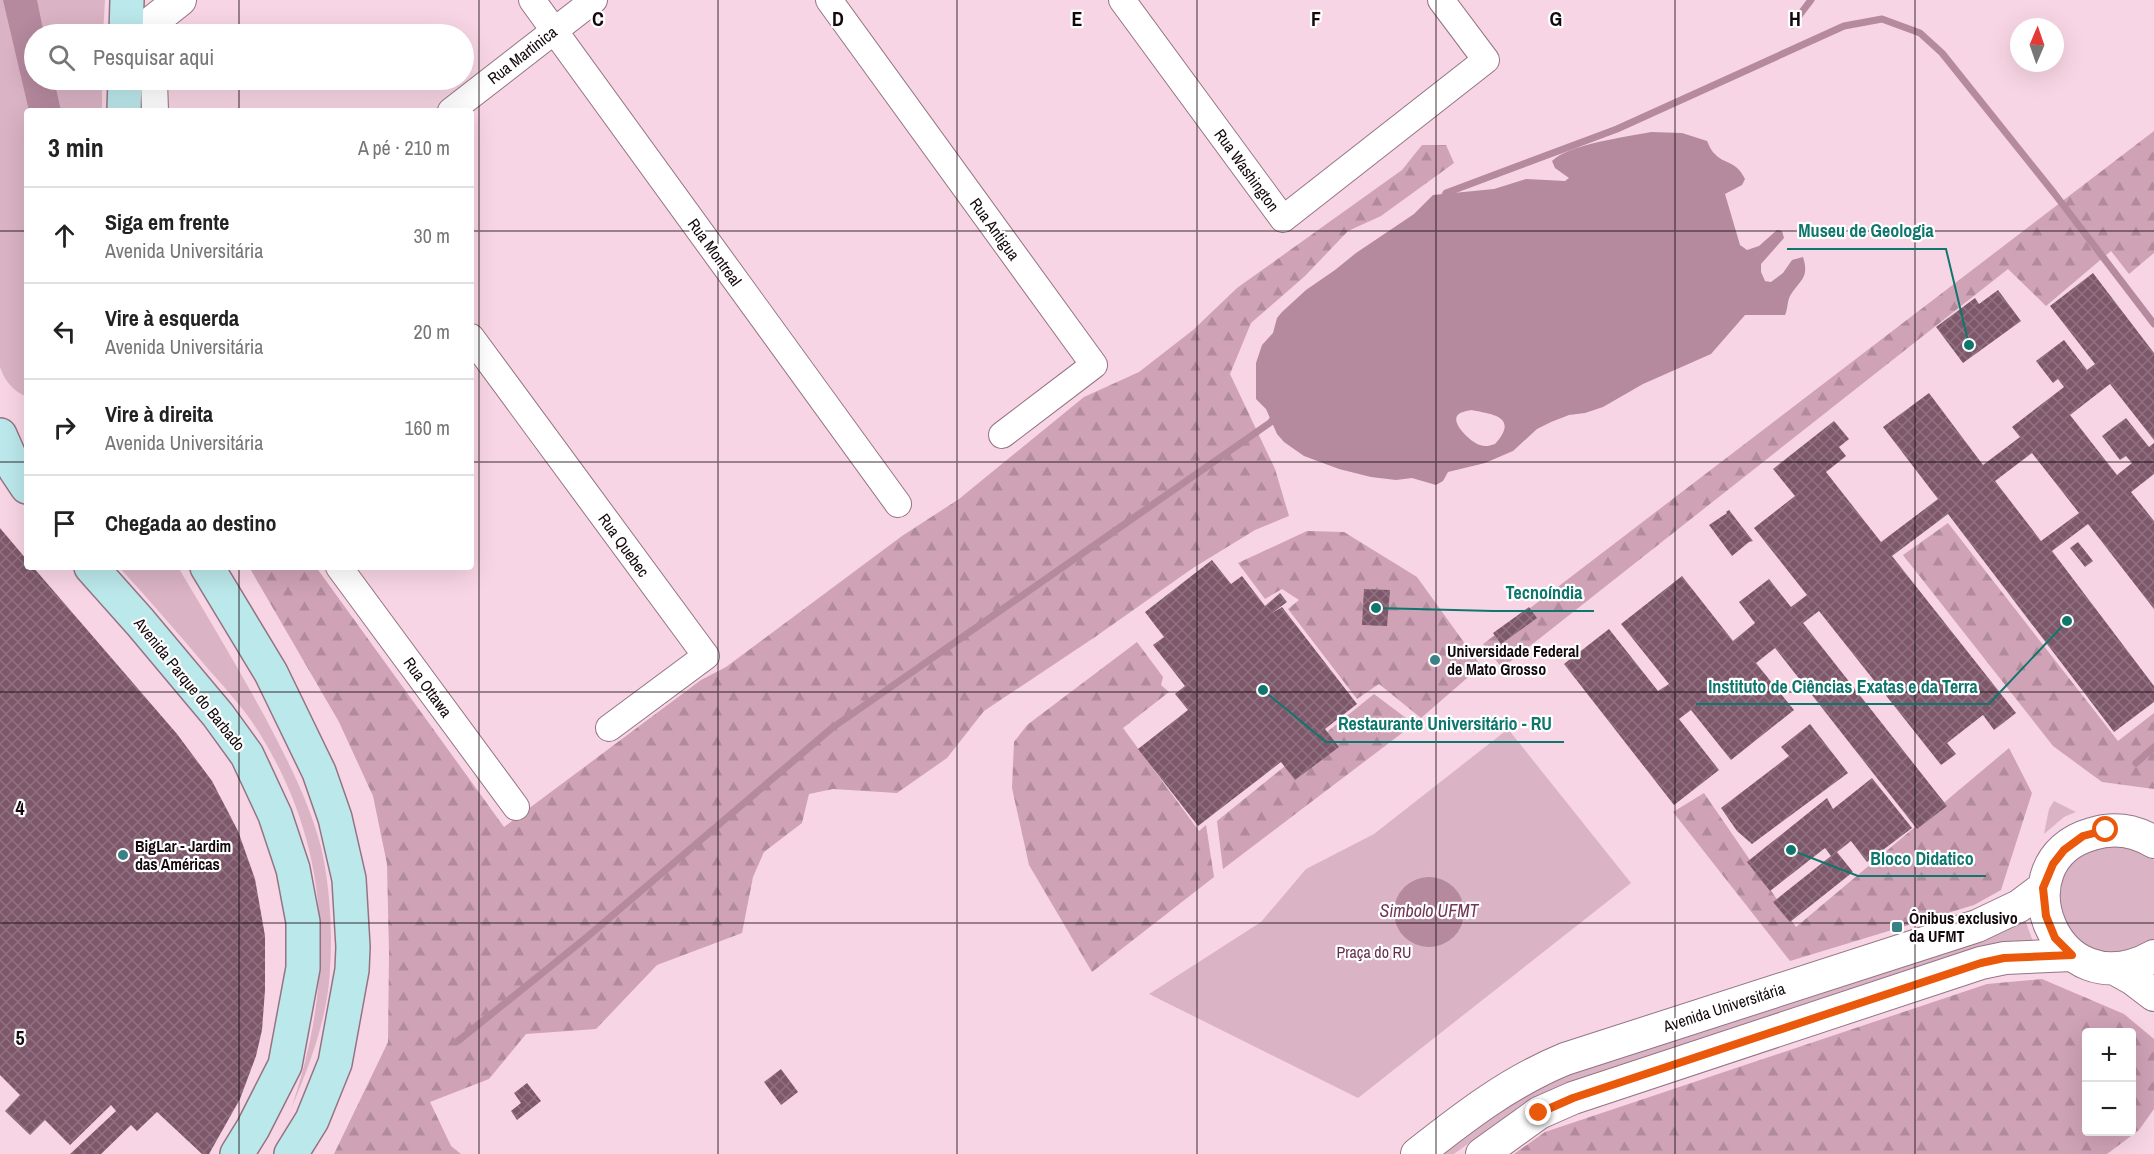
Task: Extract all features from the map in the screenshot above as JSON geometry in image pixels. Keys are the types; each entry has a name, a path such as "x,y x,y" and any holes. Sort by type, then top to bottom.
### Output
{"main road":[{"path":"127,24 128,0"},
{"path":"124,108 125,90"},
{"path":"8,443 24,481"},
{"name":"Avenida Parque do Barbado","path":"94,570 218,716 247,755 275,815 293,869 303,922 303,968 285,1065 237,1154"},
{"path":"209,570 271,673 320,772 335,818 349,879 352,970 336,1063 312,1120 291,1154"}],"street":[{"path":"150,24 180,0"},
{"name":"Rua Montreal","path":"532,0 898,504"},
{"name":"Rua Martinica","path":"455,108 594,0"},
{"name":"Rua Antigua","path":"829,0 1094,365 1002,435"},
{"name":"Rua Washington","path":"1122,0 1283,219 1486,60 1441,0"},
{"path":"154,90 155,108"},
{"name":"Rua Quebec","path":"474,341 706,656 609,728"},
{"name":"Rua Ottawa","path":"341,570 516,807"},
{"name":"Avenida Universitária","path":"1418,1154 1469,1113 1534,1072 1576,1056 1977,926 2019,906 2043,888 2053,864 2064,850 2083,836 2106,830 2119,830 2130,831 2154,842"},
{"path":"2043,888 2046,916 2055,938 2072,955 2093,966 2115,969 2138,964 2154,956"},
{"path":"1482,1154 1539,1113 1573,1098 1981,963 2004,958 2072,955"},
{"path":"2115,969 2154,995"}],"green space":[{"path":"0,0 105,0 104,24 24,24 24,90 102,90 102,108 24,108 24,395 10,385 0,367"},
{"path":"2154,131 2154,253 2129,274 2111,251 2046,306 2008,269 1502,668 1483,644"},
{"path":"1422,145 1446,145 1454,163 1381,216 1348,231 1305,276 1251,323 1230,374 1275,469 1289,516 1255,530 1193,568 984,711 947,758 897,793 833,789 809,794 802,823 764,852 753,877 742,933 657,965 596,1029 526,1034 489,1079 430,1102 451,1146 461,1154 334,1154 388,1042 387,864 373,796 339,722 251,570 318,570 504,827 701,680 726,667 902,536 959,499 1084,397 1139,372 1193,330 1237,288 1402,170"},
{"path":"1948,523 2118,741 2154,713 2154,789 2102,782 2053,746 1903,555"},
{"path":"1307,531 1344,532 1417,577 1481,666 1421,718 1379,684 1357,699 1288,609 1299,600 1282,589 1265,599 1238,563"},
{"path":"122,570 180,570 265,717 297,780 321,847 329,898 331,932 329,983 319,1032 291,1109 305,1061 315,1013 320,965 319,917 313,870 302,824 284,779 249,717"},
{"path":"1137,642 1163,677 1161,685 1169,692 1123,728 1199,831 1206,825 1214,877 1092,972 1029,865 1012,788 1014,742 1027,725"},
{"path":"1374,694 1414,724 1223,869 1217,821"},
{"name":"Praça do RU","path":"1508,729 1631,883 1358,1098 1149,994 1261,922 1306,869 1374,834"},
{"path":"2009,748 2032,793 2001,890 1974,905 1790,961 1673,812 1704,793 1796,927"},
{"path":"2054,801 2076,812 2064,817 2044,834 2049,809"},
{"path":"2105,843 2141,850 2154,860 2154,940 2148,946 2112,958 2076,945 2056,913 2060,875 2071,859"},
{"path":"2025,920 2034,944 1544,1095 1525,1102 1454,1154 1428,1154 1511,1091"},
{"path":"2042,979 2124,1014 2154,1039 2154,1109 2136,1132 2136,1028 2082,1028 2082,1136 2131,1136 2107,1154 1514,1154 1545,1132 1987,984"}],"water":[{"path":"3,0 37,0 42,24 24,24 24,90"},
{"path":"24,90 56,90 60,108 28,108"},
{"path":"1651,132 1682,133 1707,141 1714,153 1742,173 1745,179 1742,185 1725,194 1740,245 1747,250 1759,246 1777,230 1782,231 1784,238 1761,264 1761,272 1765,281 1771,282 1783,273 1792,260 1803,257 1804,275 1790,296 1785,315 1745,315 1711,354 1643,384 1603,407 1551,422 1537,429 1513,451 1485,463 1448,472 1443,481 1436,485 1412,478 1396,480 1371,477 1339,469 1304,456 1277,434 1266,409 1256,399 1256,363 1262,345 1273,333 1277,318 1306,290 1414,214 1433,195 1494,189 1526,179 1565,181 1569,178 1555,168 1552,161 1560,155 1584,146","holes":["1471,410 1494,415 1504,422 1502,435 1495,444 1485,446 1477,444 1457,424 1457,416"]},
{"name":"Simbolo UFMT","path":"1436,877 1449,883 1458,892 1462,898 1464,912 1462,926 1454,937 1443,945 1422,947 1404,937 1396,926 1394,905 1404,887 1415,879"}],"building":[{"path":"2093,273 2154,353 2154,440 2110,384 2070,415 2117,475 2132,463 2126,456 2120,460 2102,436 2126,418 2149,447 2154,443 2154,474 2131,492 2154,521 2154,609 2088,524 2052,551 2154,686 2154,702 2114,732 1948,514 1892,556 2016,713 1994,730 1983,715 1947,743 1956,754 1941,765 1819,611 1803,623 1947,806 1917,829 1775,648 1756,663 1794,710 1731,760 1691,710 1679,719 1719,770 1674,805 1564,664 1609,629 1658,691 1669,684 1621,624 1682,576 1733,641 1755,623 1739,602 1769,579 1791,607 1807,595 1754,528 1795,496 1773,469 1834,421 1849,439 1839,447 1846,456 1826,472 1881,542 1938,499 1883,427 1929,393 1983,465 2020,437 2012,427 2064,387 2058,379 2053,383 2036,361 2064,340 2087,370 2095,364 2050,306","holes":["2032,453 2079,513 2041,541 1995,481"]},
{"path":"1998,290 2021,321 1963,363 1936,327 1975,298 1979,304"},
{"path":"1729,510 1753,541 1732,556 1709,525"},
{"name":"BigLar - Jardim das Américas","path":"0,528 24,556 24,570 36,570 177,734 212,781 238,831 255,879 265,936 265,990 262,1030 256,1056 240,1099 209,1154 202,1154 157,1112 137,1131 131,1125 101,1154 70,1154 116,1111 111,1105 70,1145 45,1120 30,1135 5,1111 20,1095 0,1075"},
{"path":"2078,542 2093,561 2085,567 2070,548"},
{"path":"1212,560 1231,584 1242,576 1265,606 1280,593 1287,602 1272,613 1282,607 1357,704 1325,729 1339,747 1295,780 1281,762 1198,826 1138,749 1188,710 1175,694 1185,686 1153,645 1164,637 1145,612"},
{"path":"1364,589 1390,590 1387,626 1362,625"},
{"path":"1529,607 1537,618 1501,644 1493,633"},
{"path":"1810,724 1848,773 1752,844 1737,831 1721,808 1789,756 1781,747"},
{"path":"1872,778 1912,828 1867,862 1851,841 1837,852 1853,872 1790,922 1773,902 1831,856 1825,848 1770,891 1747,862 1827,798 1833,809"},
{"path":"781,1069 798,1092 781,1105 764,1082"},
{"path":"527,1083 541,1101 517,1120 511,1111 521,1103 514,1093"}],"waterway":[{"path":"1792,25 1811,0"},
{"path":"1443,199 1446,193 1617,129 1844,26 1882,19 1920,33 1942,53 2054,193 2154,324"},
{"path":"458,1041 587,937 832,728 1271,422 1275,416"},
{"path":"2136,763 2154,747"}],"place":[{"name":"Museu de Geologia","path":"1969,345"},
{"name":"Tecnoíndia","path":"1376,608"},
{"name":"Instituto de Ciências Exatas e da Terra","path":"2067,621"},
{"name":"Universidade Federal de Mato Grosso","path":"1435,660"},
{"name":"Restaurante Universitário - RU","path":"1263,690"},
{"name":"Bloco Didatico","path":"1791,850"},
{"name":"BigLar - Jardim das Américas","path":"123,855"},
{"name":"Ônibus exclusivo da UFMT","path":"1897,927"}],"route":[{"path":"1539,1113 1573,1098 1981,963 2004,958 2072,955 2055,938 2046,916 2043,888 2053,864 2064,850 2083,836 2106,830"}]}
